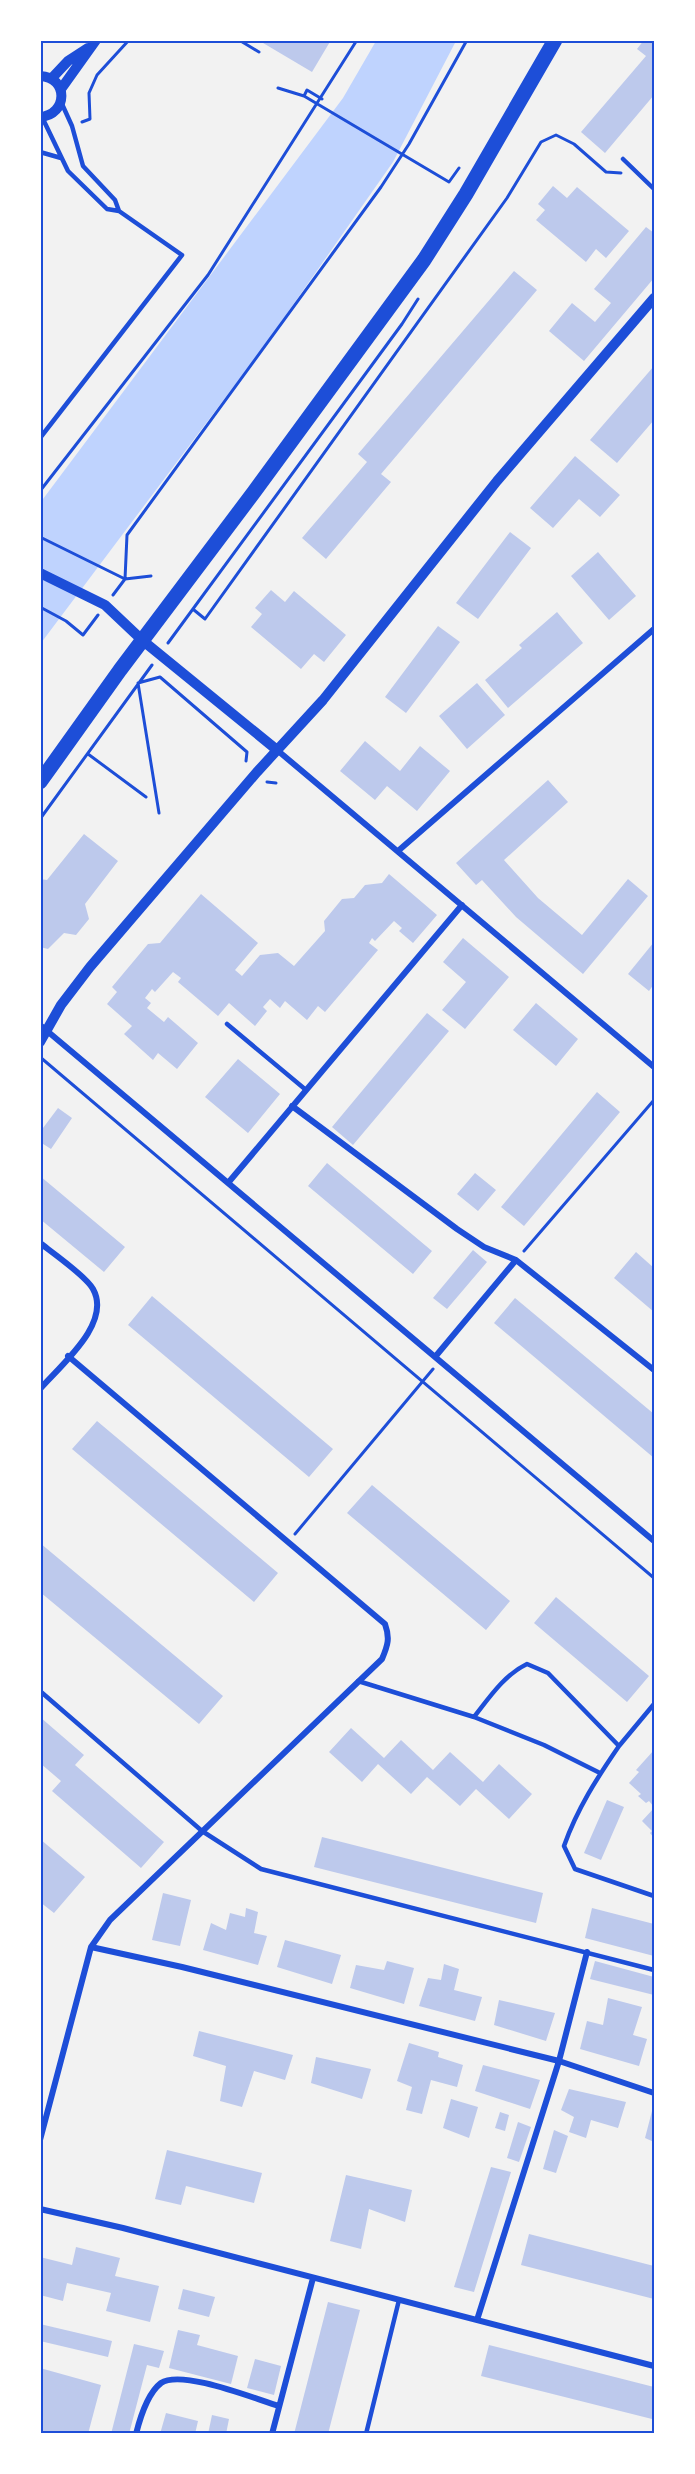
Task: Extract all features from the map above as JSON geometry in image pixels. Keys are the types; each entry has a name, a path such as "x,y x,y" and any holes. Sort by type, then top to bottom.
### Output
{"main road":[{"path":"40,782 142,640 261,483 424,260 466,194 555,40"}],"street":[{"path":"61,89 44,76 94,42"},
{"path":"41,117 52,114 62,102 61,89 94,42"},
{"path":"40,1042 44,1028 90,967 323,700 497,482 654,298"},
{"path":"40,573 105,605 142,640 653,1063"},
{"path":"398,851 654,629"},
{"path":"228,1183 462,905"},
{"path":"44,1028 654,1541"},
{"path":"292,1106 466,1235 484,1247 516,1260 654,1370"},
{"path":"40,1243 92,1287 98,1304 96,1322 40,1389"},
{"path":"438,1359 516,1260"},
{"path":"40,2140 91,1947 121,1908 382,1659 389,1645 389,1635 385,1624 68,1356"},
{"path":"91,1947 182,1967 559,2061 654,2093"},
{"path":"477,2320 559,2061 587,1952"},
{"path":"40,2209 123,2228 654,2366"},
{"path":"272,2433 313,2278"},
{"path":"136,2433 150,2398 161,2384 176,2378 198,2381 279,2406"}],"lane":[{"path":"62,102 72,126 83,166 115,200 119,211"},
{"path":"40,438 182,255 119,211 107,209 74,178 41,117"},
{"path":"40,152 62,159"},
{"path":"623,159 654,189"},
{"path":"227,1024 306,1090"},
{"path":"474,1717 496,1688 515,1669 527,1664 548,1673 619,1746"},
{"path":"358,1681 474,1717 544,1745 600,1773"},
{"path":"40,1691 202,1831 261,1869 654,1970"},
{"path":"654,1704 600,1773 571,1827 564,1846 575,1869 654,1896"},
{"path":"366,2433 399,2300"}],"path":[{"path":"82,122 90,119 89,93 97,75 129,40"},
{"path":"239,40 259,52"},
{"path":"40,491 208,275 322,99 357,40"},
{"path":"125,579 128,535 381,187 409,144 467,40"},
{"path":"278,88 304,96 449,182 459,168"},
{"path":"304,96 307,90 322,99"},
{"path":"189,606 205,619 507,198 542,142 556,135 574,144 606,172 638,174"},
{"path":"40,537 105,567 125,579 151,576"},
{"path":"40,608 66,621 83,635"},
{"path":"159,813 138,683 160,676 247,752 246,761"},
{"path":"88,754 146,797"},
{"path":"267,782 276,783"},
{"path":"40,1057 654,1578"},
{"path":"516,1260 654,1100"},
{"path":"288,1542 423,1382 438,1359"}],"water":[{"path":"376,41 456,41 393,162 267,342 41,643 40,503 343,98"}],"building":[{"path":"258,40 331,40 312,72"},
{"path":"644,40 654,40 654,95 605,153 581,132 646,56 637,49"},
{"path":"553,186 567,198 577,187 629,231 606,258 596,249 586,262 536,220 545,210 538,204"},
{"path":"646,227 654,233 654,278 584,361 549,331 572,303 595,322 611,303 594,289"},
{"path":"514,271 537,290 381,474 391,482 326,559 302,538 367,462 358,454"},
{"path":"654,366 654,420 617,463 590,440"},
{"path":"575,456 620,495 600,517 579,499 553,528 530,508"},
{"path":"510,532 531,548 478,619 456,603"},
{"path":"598,552 636,596 609,620 571,576"},
{"path":"271,590 285,602 294,591 346,635 324,662 314,654 301,669 251,627 262,614 255,608"},
{"path":"557,612 583,643 508,708 485,680 522,648 519,645"},
{"path":"438,626 460,642 406,713 385,697"},
{"path":"477,683 505,715 467,749 439,716"},
{"path":"365,741 400,771 420,746 450,771 417,811 387,786 375,800 340,771"},
{"path":"548,780 568,802 504,860 538,898 582,935 628,879 648,896 583,974 516,917 482,880 476,885 456,863"},
{"path":"84,834 118,861 85,904 89,919 76,935 64,933 48,949 40,947 40,879 47,880"},
{"path":"389,874 437,915 413,943 399,931 402,928 394,921 375,941 372,938 369,943 378,950 325,1012 318,1006 307,1020 285,1001 280,1008 270,999 263,1007 267,1011 255,1026 229,1003 218,1016 178,982 181,978 173,972 155,992 152,989 145,998 151,1003 147,1008 164,1022 168,1017 198,1043 177,1069 158,1053 153,1060 124,1034 132,1026 107,1004 117,992 112,987 148,944 160,943 201,894 258,943 235,970 242,976 260,955 278,953 294,966 325,931 324,921 342,899 354,898 365,885 382,883"},
{"path":"463,938 509,977 465,1029 442,1010 466,982 443,962"},
{"path":"654,942 654,984 649,991 628,974"},
{"path":"536,1003 578,1039 556,1066 513,1030"},
{"path":"427,1013 449,1031 353,1145 332,1127"},
{"path":"238,1059 280,1094 248,1133 205,1097"},
{"path":"597,1092 620,1112 524,1226 501,1207"},
{"path":"58,1108 72,1118 51,1149 40,1142 40,1132"},
{"path":"327,1163 432,1251 413,1274 308,1186"},
{"path":"475,1173 496,1190 478,1211 457,1194"},
{"path":"40,1176 125,1247 104,1272 40,1219"},
{"path":"473,1250 487,1262 447,1309 433,1298"},
{"path":"636,1252 654,1268 654,1312 614,1278"},
{"path":"152,1296 333,1449 309,1477 128,1325"},
{"path":"515,1298 654,1414 654,1458 494,1323"},
{"path":"97,1421 278,1573 254,1602 72,1449"},
{"path":"372,1485 510,1601 486,1630 347,1513"},
{"path":"40,1543 223,1696 199,1724 40,1592"},
{"path":"556,1597 649,1676 627,1702 534,1623"},
{"path":"40,1717 84,1755 75,1765 164,1842 141,1868 52,1791 61,1781 40,1763"},
{"path":"351,1728 384,1758 401,1740 433,1770 450,1752 483,1782 499,1764 532,1794 509,1819 476,1789 460,1806 427,1777 411,1794 378,1764 362,1782 329,1752"},
{"path":"654,1750 654,1807 649,1801 646,1803 638,1796 641,1794 629,1783 639,1772 636,1770"},
{"path":"607,1800 624,1807 601,1860 584,1853"},
{"path":"654,1808 654,1838 650,1833 652,1831 642,1821"},
{"path":"322,1837 543,1893 536,1923 314,1867"},
{"path":"40,1839 85,1877 54,1913 40,1902"},
{"path":"163,1893 191,1900 180,1946 152,1940"},
{"path":"246,1908 258,1912 254,1933 267,1936 258,1965 203,1950 211,1923 226,1930 230,1913 245,1917"},
{"path":"592,1908 654,1924 654,1956 585,1938"},
{"path":"285,1940 341,1955 332,1984 277,1967"},
{"path":"387,1961 414,1968 404,2004 350,1988 356,1965 384,1970"},
{"path":"595,1961 654,1977 654,1995 590,1979"},
{"path":"444,1964 459,1969 454,1990 482,1997 475,2021 419,2006 428,1978 441,1980"},
{"path":"608,1998 642,2007 633,2035 647,2039 639,2066 580,2049 587,2021 603,2025"},
{"path":"499,2000 555,2013 546,2041 494,2025"},
{"path":"199,2031 293,2055 285,2080 254,2071 242,2107 220,2101 226,2066 193,2056"},
{"path":"409,2043 439,2052 438,2057 463,2065 457,2087 431,2080 422,2114 406,2110 412,2087 397,2081"},
{"path":"316,2057 371,2069 362,2099 311,2083"},
{"path":"483,2065 540,2080 530,2109 475,2091"},
{"path":"569,2089 626,2102 618,2128 591,2120 586,2138 569,2132 574,2117 561,2110"},
{"path":"451,2099 478,2107 469,2138 443,2128"},
{"path":"652,2111 654,2112 654,2142 645,2138"},
{"path":"500,2112 509,2115 505,2131 495,2128"},
{"path":"518,2122 531,2127 519,2162 507,2158"},
{"path":"554,2130 568,2136 556,2173 543,2169"},
{"path":"167,2150 262,2173 254,2203 186,2186 181,2205 155,2199"},
{"path":"491,2167 511,2172 474,2292 454,2287"},
{"path":"346,2175 412,2190 405,2222 369,2209 361,2249 330,2241"},
{"path":"529,2234 654,2266 654,2299 521,2265"},
{"path":"76,2247 120,2258 115,2276 159,2286 150,2322 106,2311 111,2293 67,2283 63,2301 40,2295 40,2257 72,2265"},
{"path":"183,2289 215,2297 209,2317 178,2309"},
{"path":"328,2302 360,2310 328,2434 294,2434"},
{"path":"40,2324 112,2341 108,2357 40,2341"},
{"path":"178,2330 200,2335 197,2345 238,2356 231,2384 169,2368"},
{"path":"134,2344 164,2351 159,2368 147,2365 129,2434 111,2434"},
{"path":"489,2345 654,2387 652,2419 481,2376"},
{"path":"255,2359 281,2366 274,2395 247,2388"},
{"path":"40,2368 101,2385 88,2434 40,2434"},
{"path":"166,2413 198,2421 195,2434 160,2434"},
{"path":"212,2415 229,2419 226,2434 208,2434"}]}
